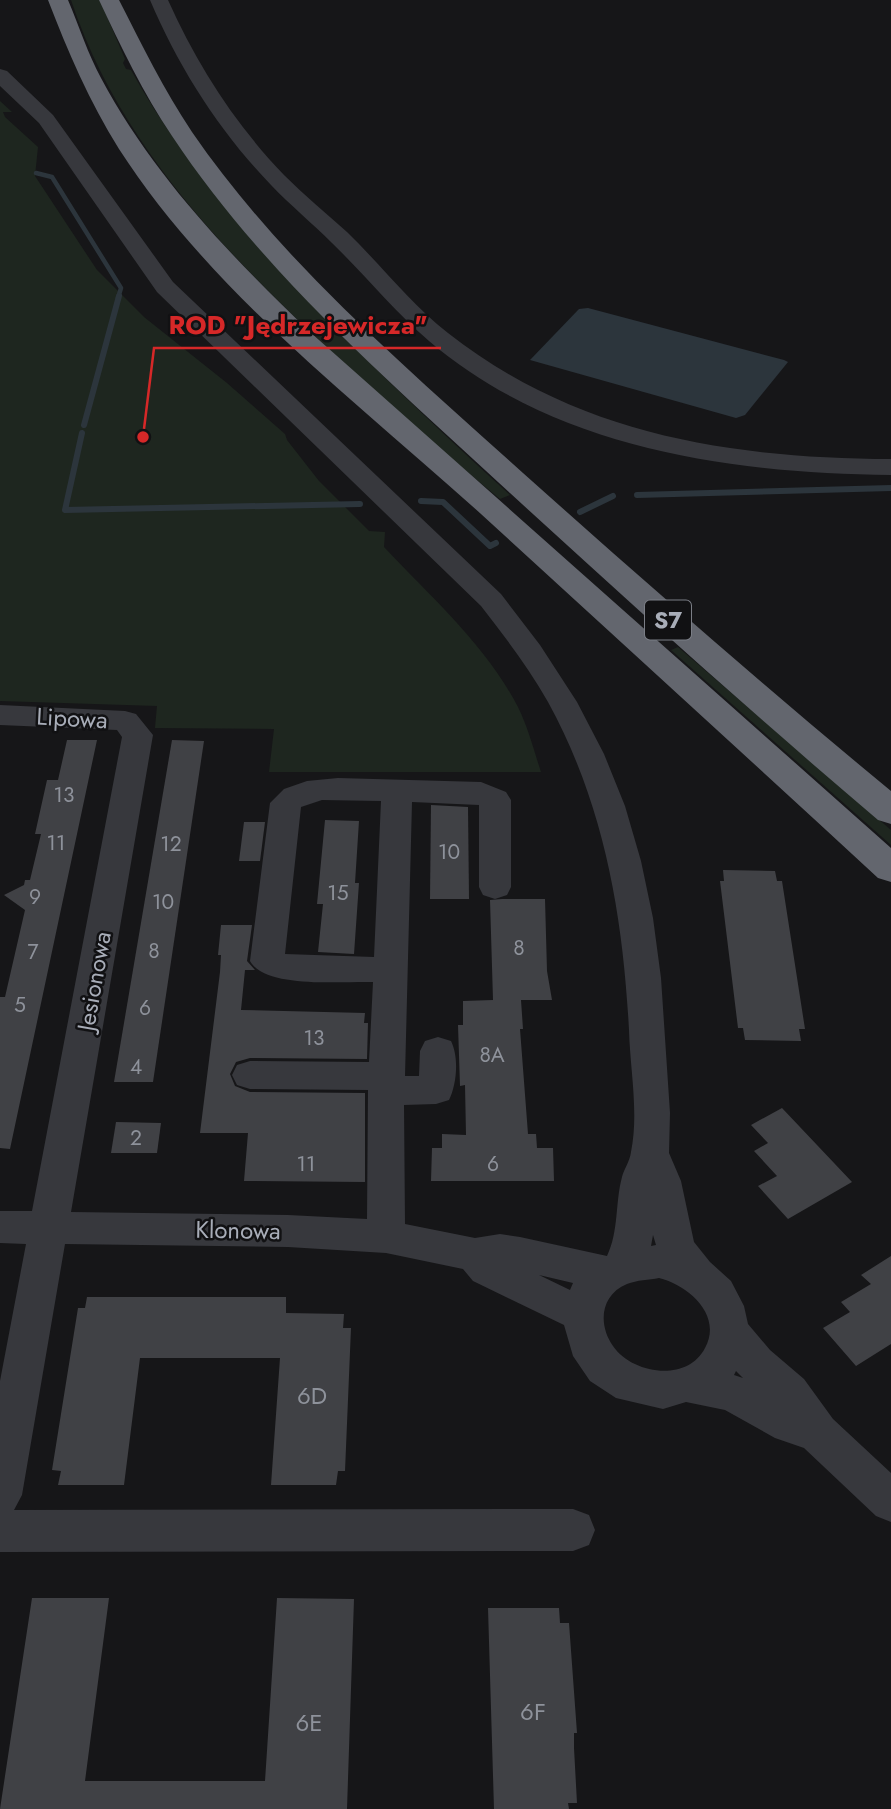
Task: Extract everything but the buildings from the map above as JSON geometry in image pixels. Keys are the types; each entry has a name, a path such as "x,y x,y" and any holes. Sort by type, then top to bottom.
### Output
{"highway":[{"name":"S7","path":"58,0 80,60 95,89 147,172 252,292 891,869"},
{"name":"S7","path":"109,0 144,72 194,153 262,238 304,283 352,332 759,702 891,811"}],"street":[{"path":"159,0 183,50 210,93 271,173 438,337 474,363 551,407 662,444 720,456 790,465 891,467"},
{"path":"0,75 46,119 165,287 492,600 553,684 580,732 603,782 629,873 641,937 650,1153 641,1179 637,1222 629,1254 594,1285 586,1299 582,1315 583,1332 589,1349 599,1364 614,1376 651,1390 671,1390 690,1385 706,1376 719,1363 727,1348 730,1332 728,1315 720,1299 678,1252 662,1181 650,1153"},
{"name":"Lipowa","path":"0,715 125,721 138,735"},
{"name":"Jesionowa","path":"0,1495 138,735"},
{"path":"391,970 280,967 267,961 286,803 293,795 310,790 481,793 495,800 495,887"},
{"path":"386,1237 387,1083 397,791"},
{"path":"250,1075 387,1083 436,1090 438,1051"},
{"name":"Klonowa","path":"0,1227 288,1231 386,1237 475,1255 500,1251 614,1270"},
{"name":"Klonowa","path":"475,1255 487,1269 582,1315"},
{"path":"614,1270 659,1261 695,1273"},
{"path":"730,1332 755,1363 789,1392 818,1433 891,1502"},
{"path":"690,1385 732,1393 790,1424 818,1433"},
{"path":"0,1531 573,1530"}],"shaded area":[{"path":"71,0 100,0 125,59 123,63 126,69 131,70 168,130 195,167 271,259 370,363 510,495 500,499 338,358 278,301 206,224 172,184 114,97 90,50"},
{"path":"0,101 12,112 3,112 5,117 38,147 35,176 97,270 144,317 227,383 285,434 319,481 369,531 385,532 384,547 457,622 505,684 522,715 541,772 269,772 274,729 155,728 157,706 0,701"},
{"path":"588,308 788,362 745,415 736,418 530,360 579,309"},
{"path":"678,647 891,830 891,845 671,650"}],"waterway":[{"path":"36,173 52,177 121,288 118,298"},
{"path":"84,425 119,296"},
{"path":"82,433 65,510 360,504"},
{"path":"637,495 891,488"},
{"path":"580,512 613,496"},
{"path":"421,501 443,502 490,546 496,543"}],"place":[{"name":"ROD \"Jędrzejewicza\"","path":"143,437"}]}
